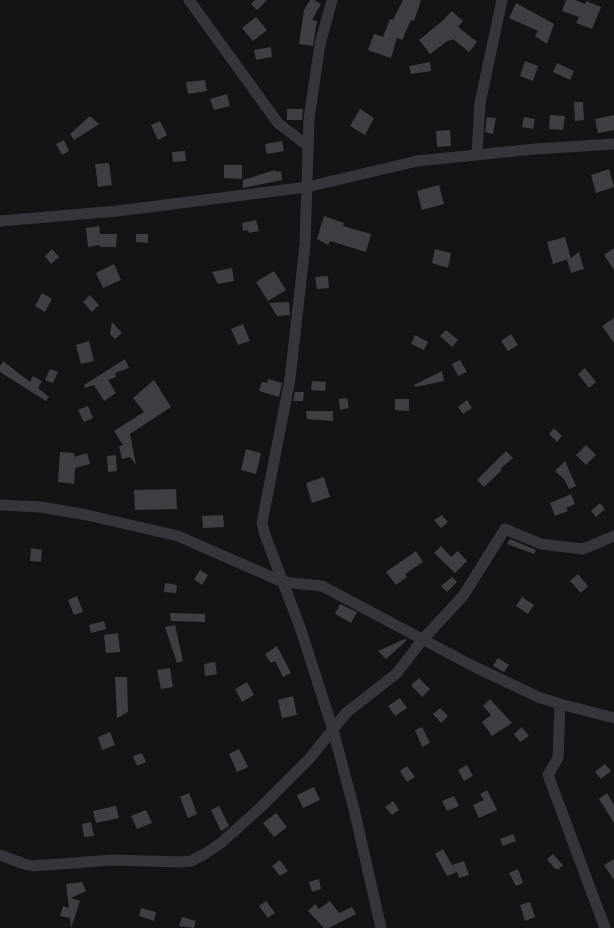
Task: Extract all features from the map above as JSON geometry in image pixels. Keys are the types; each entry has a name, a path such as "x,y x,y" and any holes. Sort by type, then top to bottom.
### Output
{"street":[{"path":"189,0 278,123 308,146"},
{"path":"332,0 320,44 309,119 305,245 290,379 262,523 265,535 300,627 333,730 354,809 380,928"},
{"path":"477,154 480,103 502,0"},
{"path":"0,221 117,211 307,187 417,160 535,149 614,144"},
{"path":"0,505 41,507 87,515 178,536 283,582 322,586 538,697 614,718"},
{"path":"0,855 33,866 113,860 180,862 191,861 203,855 221,843 260,808 310,758 346,713 397,673 423,639 463,596 505,529 541,544 583,549 614,536"},
{"path":"560,704 558,758 548,775 605,928"}],"building":[{"path":"255,0 267,0 257,10 251,4"},
{"path":"310,0 314,0 321,4 312,20 317,21 313,46 299,44 304,10"},
{"path":"403,0 421,0 414,21 411,20 402,40 397,38 391,58 368,50 374,34 383,37 390,19 393,20"},
{"path":"566,0 575,0 585,4 586,1 601,7 592,29 576,23 579,17 562,11"},
{"path":"516,3 554,24 547,44 535,36 538,31 509,18"},
{"path":"452,11 463,21 458,27 477,42 469,52 453,39 450,41 449,40 430,54 419,40"},
{"path":"256,17 267,30 253,41 242,28"},
{"path":"271,47 272,57 256,60 254,50"},
{"path":"525,61 538,66 533,81 520,76"},
{"path":"430,62 431,71 411,74 409,66"},
{"path":"557,63 574,71 570,80 553,72"},
{"path":"205,80 207,91 188,94 186,82"},
{"path":"227,94 230,106 214,110 210,99"},
{"path":"574,102 583,102 584,120 575,121"},
{"path":"287,109 303,109 302,120 287,120"},
{"path":"360,109 374,118 365,135 350,126"},
{"path":"550,115 565,116 563,130 549,129"},
{"path":"614,115 614,130 598,133 595,119"},
{"path":"90,116 99,124 74,140 70,134"},
{"path":"487,117 496,118 493,134 485,132"},
{"path":"524,117 535,119 533,129 522,127"},
{"path":"160,121 167,135 158,140 151,125"},
{"path":"450,130 451,146 437,147 436,131"},
{"path":"64,140 69,151 62,155 56,144"},
{"path":"282,141 284,151 267,154 265,144"},
{"path":"185,151 186,161 173,162 172,152"},
{"path":"109,163 112,185 98,187 95,164"},
{"path":"224,165 242,165 242,179 224,178"},
{"path":"609,169 614,187 596,193 591,175"},
{"path":"275,170 276,172 281,171 282,180 243,188 243,180"},
{"path":"439,185 444,204 422,210 417,191"},
{"path":"324,216 344,223 343,226 371,234 366,252 330,241 328,245 317,239"},
{"path":"256,220 259,231 249,233 248,230 243,231 242,223"},
{"path":"99,226 100,234 117,234 116,247 100,247 100,245 88,247 86,228"},
{"path":"136,234 148,234 148,243 136,242"},
{"path":"565,237 571,258 579,252 584,269 571,273 567,260 569,259 553,264 547,242"},
{"path":"614,248 614,270 604,255"},
{"path":"52,249 59,257 51,264 45,256"},
{"path":"435,249 451,253 448,268 432,263"},
{"path":"114,264 121,280 103,288 96,273"},
{"path":"232,268 234,281 218,284 212,272"},
{"path":"274,271 286,290 268,301 256,282"},
{"path":"328,276 329,288 317,289 315,277"},
{"path":"42,293 52,299 45,312 35,306"},
{"path":"90,295 99,305 92,312 83,302"},
{"path":"289,302 290,315 277,316 269,303"},
{"path":"614,318 614,343 602,326"},
{"path":"112,322 122,333 115,339 110,334"},
{"path":"243,324 250,341 238,345 231,329"},
{"path":"446,330 458,340 452,347 440,336"},
{"path":"511,334 518,345 508,351 501,341"},
{"path":"415,335 428,342 424,350 411,344"},
{"path":"89,341 94,361 81,364 76,345"},
{"path":"125,359 129,368 115,373 116,377 108,380 116,393 104,401 94,385 85,388 84,385"},
{"path":"460,360 467,372 458,376 452,364"},
{"path":"3,361 30,382 33,376 42,381 38,388 49,397 46,401 0,372 0,366"},
{"path":"585,368 596,382 589,388 578,374"},
{"path":"50,369 58,372 53,383 45,380"},
{"path":"442,371 444,381 415,387 414,385"},
{"path":"268,379 282,383 279,397 259,391 262,382 267,383"},
{"path":"154,380 171,407 130,434 136,465 130,457 122,459 119,446 123,445 114,431 144,412 133,398"},
{"path":"312,381 326,382 325,391 311,390"},
{"path":"295,392 304,392 303,401 293,401"},
{"path":"347,398 349,408 340,410 339,399"},
{"path":"395,399 409,399 409,411 395,410"},
{"path":"467,400 472,408 463,414 458,407"},
{"path":"88,406 93,418 84,422 78,410"},
{"path":"306,411 333,411 333,421 307,419"},
{"path":"554,428 562,436 557,442 549,434"},
{"path":"586,445 596,455 586,465 576,455"},
{"path":"246,449 261,453 256,474 241,470"},
{"path":"506,451 513,458 500,469 502,470 484,487 477,480"},
{"path":"60,452 74,453 74,457 87,453 90,464 75,468 74,484 58,482"},
{"path":"116,455 117,471 108,472 107,456"},
{"path":"565,461 576,486 569,489 564,479 555,471"},
{"path":"324,477 330,497 312,503 306,483"},
{"path":"176,489 177,509 135,510 134,490"},
{"path":"571,494 575,504 566,508 568,511 555,516 550,503"},
{"path":"600,503 605,509 596,517 591,511"},
{"path":"223,515 224,527 203,528 202,516"},
{"path":"442,515 448,522 441,528 434,520"},
{"path":"510,539 536,550 534,554 507,544"},
{"path":"441,546 451,557 458,551 467,561 455,573 434,553"},
{"path":"31,548 42,550 41,562 30,561"},
{"path":"416,551 423,562 405,574 407,577 396,585 386,572"},
{"path":"200,570 208,575 202,585 194,579"},
{"path":"578,574 588,586 581,593 570,581"},
{"path":"452,577 457,582 447,592 441,586"},
{"path":"165,583 177,585 176,593 164,592"},
{"path":"77,596 83,612 74,615 68,600"},
{"path":"522,597 534,605 528,614 516,606"},
{"path":"340,604 357,612 351,623 335,614"},
{"path":"170,613 205,614 205,622 171,621"},
{"path":"104,621 106,629 91,633 89,625"},
{"path":"175,625 183,661 177,663 165,627"},
{"path":"118,633 120,652 106,653 104,635"},
{"path":"405,639 406,641 386,659 378,651"},
{"path":"277,646 291,673 283,677 275,661 271,663 265,654"},
{"path":"498,658 509,665 504,672 493,666"},
{"path":"215,662 217,674 205,676 204,664"},
{"path":"170,668 173,687 161,689 157,670"},
{"path":"115,677 127,677 128,712 117,718"},
{"path":"419,678 430,689 422,697 411,685"},
{"path":"247,682 254,695 242,702 235,689"},
{"path":"293,696 297,715 282,718 278,700"},
{"path":"400,698 407,708 395,716 388,706"},
{"path":"490,699 512,723 492,736 482,722 491,715 483,706"},
{"path":"440,708 448,716 441,723 433,714"},
{"path":"422,727 430,743 422,747 415,730"},
{"path":"522,727 529,736 520,742 514,734"},
{"path":"110,732 115,745 102,750 98,737"},
{"path":"239,749 248,767 237,772 229,754"},
{"path":"142,753 146,762 137,766 133,756"},
{"path":"605,764 611,771 601,779 595,772"},
{"path":"467,765 473,776 464,781 458,770"},
{"path":"407,766 415,777 407,782 400,771"},
{"path":"314,787 320,800 303,808 297,795"},
{"path":"487,790 497,810 479,818 473,805 484,800 480,794"},
{"path":"189,793 197,814 188,818 180,797"},
{"path":"607,793 614,805 614,823 599,799"},
{"path":"454,796 459,806 447,811 442,801"},
{"path":"393,801 399,810 392,815 385,807"},
{"path":"116,806 119,818 96,823 93,811"},
{"path":"219,806 229,826 221,831 211,810"},
{"path":"146,810 152,823 137,829 131,816"},
{"path":"276,813 287,827 274,837 263,823"},
{"path":"91,822 94,836 84,837 82,824"},
{"path":"513,834 516,841 503,846 500,839"},
{"path":"443,849 452,865 464,861 469,875 459,878 457,872 447,876 435,854"},
{"path":"553,854 563,865 559,869 555,869 547,859"},
{"path":"614,859 614,880 604,865"},
{"path":"280,860 288,871 280,876 272,866"},
{"path":"518,869 523,883 516,886 509,873"},
{"path":"319,879 321,889 312,892 309,882"},
{"path":"82,882 86,891 71,898 80,901 71,928 70,918 60,916 63,906 69,908 66,884"},
{"path":"266,901 275,913 268,918 259,906"},
{"path":"330,901 339,913 352,907 356,914 329,928 324,928 308,911 315,904 319,909"},
{"path":"530,902 535,917 525,921 520,905"},
{"path":"141,908 156,912 154,921 139,916"},
{"path":"182,917 196,921 194,928 179,926"}]}
